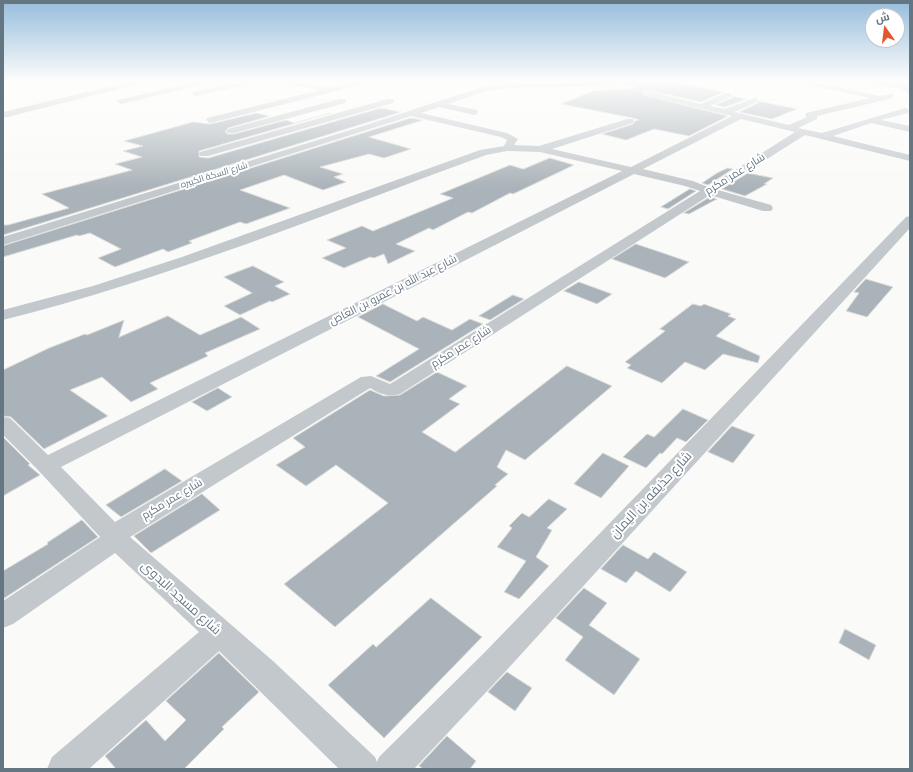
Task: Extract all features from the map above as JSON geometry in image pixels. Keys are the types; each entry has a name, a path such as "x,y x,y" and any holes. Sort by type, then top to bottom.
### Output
{"street":[{"path":"210,120 225,116"},
{"path":"231,132 284,116"},
{"path":"204,154 343,116"},
{"name":"شارع السكة الكبيره","path":"3,241 388,116"},
{"path":"435,116 504,135 513,139 507,148"},
{"name":"شارع عبد الله بن عمرو بن العاص","path":"46,465 633,170 729,116"},
{"path":"742,116 910,158"},
{"name":"شارع عمر مكرم","path":"115,537 368,381 372,381 389,390 393,390 709,191 814,117 812,116"},
{"path":"823,136 885,116"},
{"path":"870,120 910,129"},
{"path":"540,149 630,121"},
{"path":"3,315 98,289 187,260 484,152 507,148 540,149 633,170 689,183 709,191 767,208"},
{"name":"شارع حذيفه بن اليمان","path":"391,769 510,646 910,220"},
{"name":"شارع مسجد البدوى","path":"3,424 46,465 115,537 262,671 363,769"},
{"path":"3,616 115,537"},
{"path":"64,769 220,632"}],"building":[{"path":"243,116 270,116 228,128 225,132 228,134 234,134 286,120 294,123 320,116 199,151 199,157 208,158 353,116 388,116 3,235 3,225 8,225 69,208 42,194 132,170 115,164 142,157 123,151 143,146 124,141 193,122 210,124"},
{"path":"623,116 728,116 689,136 654,129 626,140 602,134 633,124 635,121 639,120"},
{"path":"758,116 779,116 772,119"},
{"path":"411,118 423,120 369,137 411,149 384,158 369,154 320,167 343,174 334,177 346,182 323,190 284,175 240,190 290,208 246,224 240,222 189,241 192,243 168,252 163,249 115,267 98,258 121,249 90,233 79,236 77,235 3,257 3,246"},
{"path":"550,158 574,165 513,194 510,193 472,213 468,212 433,230 429,228 396,244 415,251 388,264 384,254 374,258 370,257 344,268 322,258 346,248 327,240 362,226 373,231 453,198 440,194 510,165 523,169"},
{"path":"728,168 733,169 708,185 702,183 717,173"},
{"path":"748,173 773,178 764,184 767,184 745,196 722,189"},
{"path":"690,189 696,191 668,209 661,207"},
{"path":"710,197 717,199 689,214 684,213"},
{"path":"636,244 689,262 665,278 612,259"},
{"path":"253,266 284,282 275,286 290,294 272,302 270,301 240,315 224,306 252,293 224,277"},
{"path":"866,279 893,287 867,317 846,311 859,293 854,292"},
{"path":"579,282 612,294 597,304 564,291"},
{"path":"513,295 524,299 490,320 479,316"},
{"path":"383,304 417,321 423,317 452,330 470,319 483,324 390,382 376,376 419,349 358,317"},
{"path":"693,304 701,306 704,304 731,314 728,316 736,319 716,336 760,356 758,363 723,354 705,370 685,362 662,383 627,368 631,365 625,362 665,331 660,329"},
{"path":"168,316 200,335 241,317 260,329 205,353 208,356 150,383 158,389 131,402 102,377 70,390 108,416 44,449 11,417 3,416 3,370 49,348 124,320 119,337"},
{"path":"567,366 612,386 525,460 506,450 497,467 508,474 495,485 497,486 335,627 284,584 388,503 336,465 306,486 276,465 305,447 293,438 370,390 384,396 400,395 437,372 467,386 449,399 460,404 422,432 455,452"},
{"path":"218,388 232,397 207,411 192,402"},
{"path":"683,409 708,420 686,442 677,438 646,468 623,457 647,434 654,437"},
{"path":"732,426 755,435 733,463 708,452"},
{"path":"3,437 30,464 28,465 40,475 3,496"},
{"path":"603,453 629,466 601,498 574,484"},
{"path":"165,469 182,481 121,517 106,505"},
{"path":"202,494 220,510 151,553 134,536"},
{"path":"549,499 567,509 547,528 552,530 536,557 549,566 519,599 504,592 526,561 497,547 512,528 509,526 522,513 529,517"},
{"path":"82,520 98,537 3,599 3,571 48,544 47,543"},
{"path":"623,545 648,559 654,552 687,572 670,592 636,571 626,583 601,569"},
{"path":"584,588 607,603 589,625 640,659 614,695 565,660 583,637 556,618"},
{"path":"431,598 482,637 384,738 328,685 373,644 376,647"},
{"path":"845,629 876,645 869,660 839,643"},
{"path":"219,653 259,692 222,727 224,729 184,769 116,769 105,756 146,720 165,741 186,720 166,701"},
{"path":"507,672 532,688 515,711 488,692"},
{"path":"447,736 476,761 470,769 423,769 419,766"}]}
